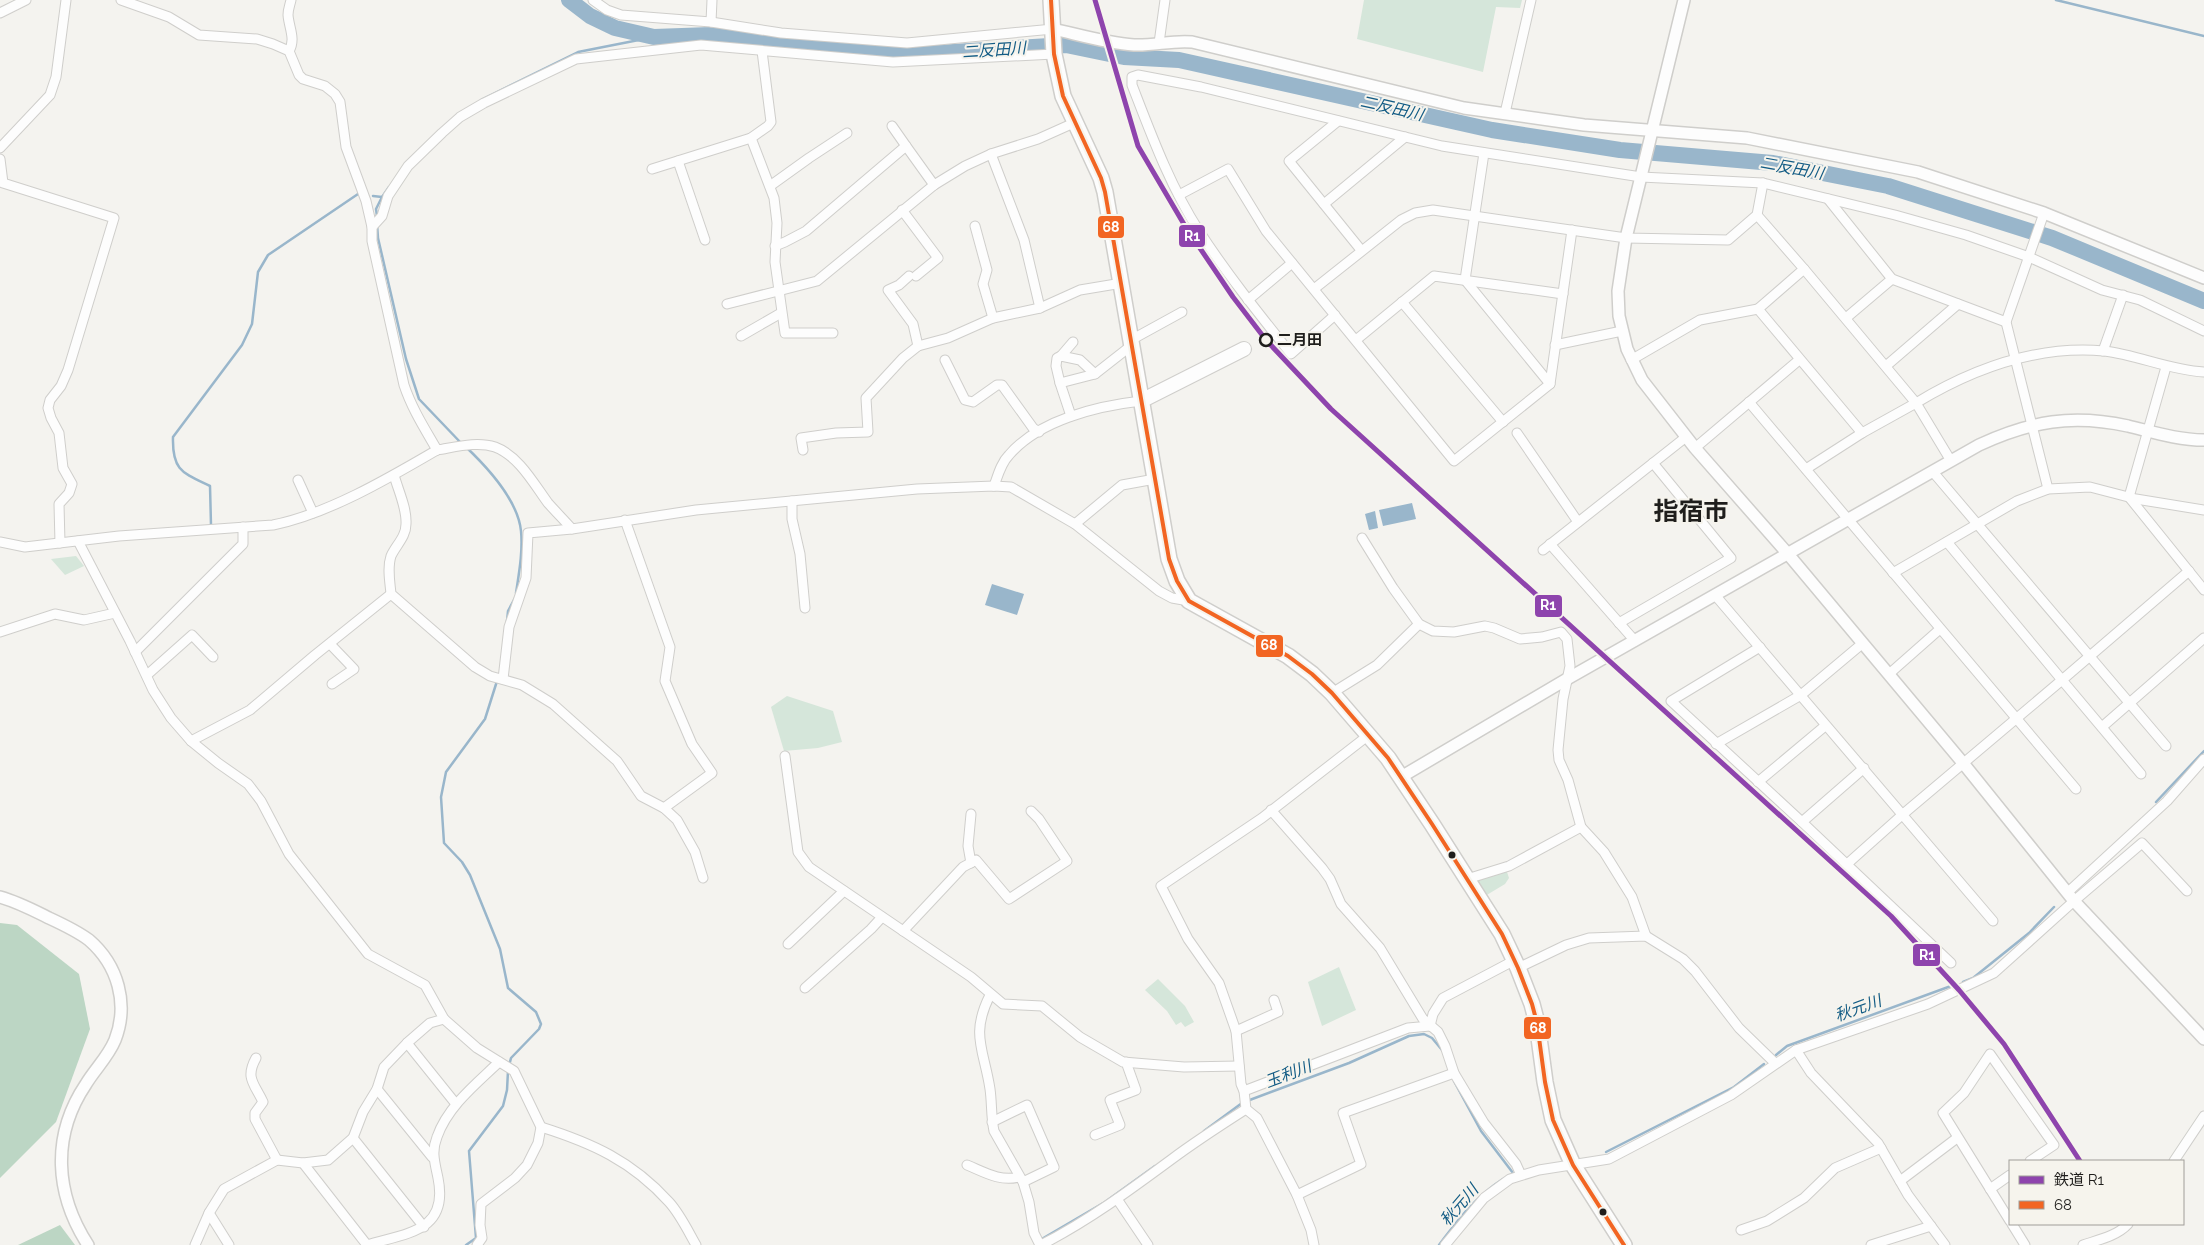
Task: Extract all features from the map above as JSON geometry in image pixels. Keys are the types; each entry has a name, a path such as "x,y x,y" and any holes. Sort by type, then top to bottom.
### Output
{"highway":[{"path":"1051,0 1054,42 1063,96 1106,192 1132,342 1140,401 1170,559 1177,581 1189,600 1288,656 1312,674 1332,692 1370,734 1401,777 1467,879 1516,964 1534,1014 1544,1082 1553,1120 1573,1164 1624,1245"}],"main road":[{"path":"1140,401 1244,349"}],"street":[{"path":"0,13 26,0"},
{"path":"0,148 50,96 56,77 66,0"},
{"path":"121,0 169,17 199,35 257,39 273,44 288,51 299,75 303,79 325,86 335,94 340,102 346,147 363,191 372,227 372,241 404,385 410,402 437,450"},
{"path":"288,51 292,42 288,17 288,7 291,0"},
{"path":"593,0 607,10 621,15 711,22 781,33 907,43 1107,42 1134,45 1174,40 1192,42 1464,108 1584,125 1747,138 1918,172 2044,213 2204,278"},
{"path":"711,22 712,0"},
{"path":"1160,43 1165,0"},
{"path":"1504,113 1531,0"},
{"path":"1684,0 1626,238 1618,291 1622,331 1631,360 1642,380 1695,448 1788,554 1964,763 2071,897 2204,1039"},
{"path":"372,227 382,216 388,196 408,166 448,128 484,103 565,63 587,57 701,45 893,62 1054,42"},
{"path":"652,169 751,138 768,126 771,122 762,51"},
{"path":"1335,315 1291,354 1248,300 1199,230 1179,195 1153,139 1132,85 1132,77 1138,75 1201,87 1405,137 1484,153 1642,173 1762,183 1895,215 1966,235 2029,257 2102,290 2140,300 2204,330"},
{"path":"1338,121 1289,161 1361,250"},
{"path":"727,304 817,281 934,185 965,166 991,154 1038,139 1076,122"},
{"path":"892,126 934,185"},
{"path":"770,186 848,133"},
{"path":"1324,204 1405,137"},
{"path":"751,138 770,186 776,212 775,246 778,290 785,333 833,333"},
{"path":"775,246 806,230 906,146"},
{"path":"1484,153 1465,280 1550,384"},
{"path":"991,154 1024,240 1040,308"},
{"path":"0,159 4,183 114,218 68,370 61,386 50,400 48,408 59,433 63,468 72,484 69,493 59,504 60,543"},
{"path":"678,161 705,240"},
{"path":"1179,195 1228,169 1266,231 1454,461 1550,384 1572,230"},
{"path":"1314,289 1361,250 1401,220 1415,213 1433,210 1626,238 1728,240 1757,215 1762,183"},
{"path":"1828,199 1892,279 2006,322"},
{"path":"902,210 938,258 899,285 888,290 913,324 918,346"},
{"path":"2044,213 2006,322 2048,489"},
{"path":"1757,215 1916,403 1951,461"},
{"path":"975,226 987,270 983,284 993,318"},
{"path":"1248,300 1292,262"},
{"path":"1631,360 1700,320 1758,309 1804,269"},
{"path":"1356,340 1434,276 1564,294"},
{"path":"1846,318 1892,279"},
{"path":"803,450 801,438 836,433 868,432 866,398 903,358 918,346 948,338 993,318 1040,308 1080,290 1122,283"},
{"path":"2103,351 2123,295"},
{"path":"1402,302 1503,422"},
{"path":"1886,366 1958,304"},
{"path":"1758,309 1862,433"},
{"path":"1060,383 1095,374 1132,342 1182,312"},
{"path":"741,336 781,313"},
{"path":"1555,345 1622,331"},
{"path":"1071,416 1056,366 1057,358 1061,356 1072,342"},
{"path":"1806,469 1862,433 1947,384 2015,358 2050,353 2103,351 2134,357 2166,367 2204,372"},
{"path":"1061,356 1080,360 1095,374"},
{"path":"945,360 965,400 974,402 998,385 1002,385 1033,428 1039,432"},
{"path":"1695,448 1800,360"},
{"path":"2129,497 2146,430 2166,367"},
{"path":"994,486 1008,456 1018,446 1056,420 1121,403 1140,401"},
{"path":"1749,402 2076,789"},
{"path":"1401,777 1567,679 1979,445 2006,432 2059,420 2081,420 2146,430 2188,440 2204,440"},
{"path":"1517,433 1578,522"},
{"path":"1635,641 1546,547 1686,437"},
{"path":"0,542 25,547 292,521 394,475 437,450 471,445 495,447 506,453 518,463 550,505 572,529"},
{"path":"1619,623 1731,558 1653,463"},
{"path":"1933,472 2166,746"},
{"path":"394,475 406,514 406,524 404,533 392,555 390,563 391,594 475,667 490,676 522,685 553,704 617,761 640,796 664,808 677,820 695,852 703,878"},
{"path":"1075,524 1122,485 1155,479"},
{"path":"298,480 313,513"},
{"path":"503,679 509,627 526,578 528,533 572,529 696,510 917,489 1011,487 1075,524 1159,591 1172,598 1189,600"},
{"path":"1893,573 2017,501 2048,489 2090,487 2129,497 2204,510"},
{"path":"2129,497 2204,590"},
{"path":"792,501 792,519 800,554 805,608"},
{"path":"625,520 670,647 664,681 692,744 712,773 664,808"},
{"path":"135,652 243,544 244,527"},
{"path":"1362,538 1393,588 1419,624 1433,631 1445,633 1485,626 1520,639 1542,637 1561,632 1567,639 1570,666 1558,750 1581,826 1604,852 1632,897 1646,936"},
{"path":"78,541 153,690 171,718 192,741 218,764 248,784 261,800 289,854 368,954 425,984 444,1019 476,1048 514,1071 541,1127 538,1143 527,1165 515,1178 481,1204 480,1225 482,1238 477,1245"},
{"path":"1947,542 2141,774"},
{"path":"1846,865 1902,815 2189,571"},
{"path":"192,741 250,710 391,594"},
{"path":"1715,596 1993,920"},
{"path":"0,632 55,614 84,620 115,613"},
{"path":"1332,692 1377,665 1419,624"},
{"path":"1889,674 1940,629"},
{"path":"147,675 192,635 214,656"},
{"path":"2102,726 2204,638"},
{"path":"1716,744 1801,695 1863,643"},
{"path":"330,644 354,669 332,684"},
{"path":"1760,647 1670,701 1802,822 1951,963"},
{"path":"1758,782 1825,726"},
{"path":"1314,1245 1296,1195 1257,1118 1246,1109 1244,1091 1241,1084 1236,1031 1215,975 1188,939 1161,886 1197,864 1370,734"},
{"path":"785,756 798,852 809,867 971,977 1002,1004 1042,1006 1080,1037 1126,1062 1184,1067 1239,1066"},
{"path":"1445,1245 1484,1198 1510,1179 1539,1170 1609,1159 1731,1095 1796,1050 1928,1004 1988,976 2071,897 2167,801 2204,759"},
{"path":"1802,822 1864,768"},
{"path":"1271,810 1322,868 1340,904 1380,948 1423,1019 1438,1032 1445,1046 1452,1073 1484,1123 1516,1164 1521,1175"},
{"path":"903,931 971,862 976,860 1009,899 1067,861 1039,819 1031,811"},
{"path":"971,814 968,846 971,862"},
{"path":"1467,879 1509,866 1581,826"},
{"path":"2071,897 2142,843 2187,891"},
{"path":"788,944 844,891"},
{"path":"0,897 17,902 88,940 104,955 116,978 121,997 121,1018 115,1040 72,1107 64,1137 60,1165 64,1192 70,1213 88,1245"},
{"path":"805,988 871,930 882,917"},
{"path":"1430,1026 1433,1014 1444,998 1516,964 1589,938 1646,936 1683,959 1695,971 1739,1028 1775,1063"},
{"path":"990,995 984,1007 978,1029 979,1043 990,1088 992,1122 994,1131 1021,1180 1029,1202 1034,1233 1040,1245 1064,1233 1116,1199 1246,1109"},
{"path":"1236,1031 1278,1012 1274,1000"},
{"path":"195,1245 209,1213 224,1189 277,1160 303,1163 328,1160 353,1138 363,1112 377,1089 381,1071 406,1043 430,1023 444,1019"},
{"path":"1244,1091 1408,1028 1430,1026"},
{"path":"406,1043 456,1104"},
{"path":"1796,1050 1812,1073 1881,1148 1908,1195 1945,1245"},
{"path":"2009,1219 1943,1113 1964,1093 1990,1054 2054,1145 2032,1160"},
{"path":"256,1058 250,1069 250,1076 263,1102 255,1113 255,1118 277,1160"},
{"path":"432,1157 437,1137 456,1104 499,1062"},
{"path":"1095,1135 1120,1125 1110,1100 1136,1090 1126,1062"},
{"path":"1296,1195 1361,1164 1343,1113 1452,1073"},
{"path":"303,1163 367,1245 424,1227 438,1210 440,1199 438,1179 432,1157 377,1089"},
{"path":"967,1165 1009,1180 1021,1180 1054,1167 1027,1105 992,1122"},
{"path":"2175,1160 2204,1116"},
{"path":"541,1127 578,1138 636,1170 670,1204 696,1245"},
{"path":"353,1138 424,1227"},
{"path":"1900,1181 1957,1138"},
{"path":"1741,1230 1766,1221 1804,1198 1835,1168 1881,1148"},
{"path":"1990,1189 2009,1176"},
{"path":"1116,1199 1148,1245"},
{"path":"209,1213 229,1245"},
{"path":"2013,1225 2026,1245"},
{"path":"2083,1245 2106,1237 2127,1225"},
{"path":"1871,1245 1931,1226"}],"green space":[{"path":"1364,0 1522,0 1520,8 1496,7 1483,72 1357,39"},
{"path":"76,556 84,566 65,575 51,559"},
{"path":"787,696 833,711 842,742 818,748 784,751 771,707"},
{"path":"1506,869 1509,878 1505,884 1485,896 1474,880"},
{"path":"0,923 17,925 79,974 90,1029 56,1122 0,1178"},
{"path":"1339,967 1356,1010 1322,1026 1308,982"},
{"path":"1158,979 1185,1006 1194,1022 1185,1027 1181,1022 1176,1025 1167,1011 1145,990"},
{"path":"60,1225 75,1245 18,1245"}],"water":[{"path":"1412,503 1416,519 1383,526 1379,510"},
{"path":"1375,511 1378,528 1369,530 1365,514"},
{"path":"992,584 1024,594 1017,615 985,605"}],"waterway":[{"name":"二反田川","path":"569,0 590,16 615,28 654,37 710,35 904,55 1066,45 1124,57 1179,60 1492,130 1620,150 1773,163 1888,186 2052,238 2204,301"},
{"path":"2056,0 2204,36"},
{"path":"481,100 578,52 654,37"},
{"path":"373,196 382,197 389,187"},
{"path":"211,525 210,486 186,474 177,464 173,448 173,437 242,345 252,324 258,272 268,255 358,194"},
{"path":"377,216 376,209 382,197"},
{"path":"377,224 378,238 406,359 419,399 462,444"},
{"path":"466,447 500,485 519,520 521,546 516,593"},
{"path":"507,621 508,611 515,598"},
{"path":"497,681 485,719 446,772 441,797 444,843 462,862 470,875 500,949 508,988 536,1012 541,1024 539,1029 511,1058 509,1066"},
{"name":"秋元川","path":"2156,802 2204,751"},
{"name":"秋元川","path":"1963,982 1973,978 2029,933 2054,907"},
{"name":"秋元川","path":"1776,1055 1787,1046 1951,986"},
{"name":"玉利川","path":"1247,1101 1349,1063 1409,1036 1424,1034 1432,1038 1442,1050"},
{"name":"秋元川","path":"1606,1152 1734,1087 1764,1064"},
{"path":"466,1245 476,1238 469,1151 503,1106 507,1090 508,1071"},
{"name":"玉利川","path":"1454,1081 1481,1131 1513,1173"},
{"name":"玉利川","path":"1204,1131 1242,1103"},
{"name":"玉利川","path":"1040,1240 1105,1202 1155,1166"},
{"name":"秋元川","path":"1439,1245 1476,1201 1503,1179"}],"rail line":[{"name":"R1","path":"1095,0 1138,146 1185,226 1233,297 1266,340 1331,409 1891,916 1959,990 2004,1044 2079,1160"}],"transit line":[{"name":"68","path":"1051,0 1054,54 1063,96 1101,178 1105,192 1169,559 1177,581 1189,601 1288,656 1312,674 1332,693 1388,758 1502,934 1532,1004 1537,1023 1545,1082 1553,1120 1573,1165 1624,1245"}],"place":[{"name":"二月田","path":"1266,340"}],"district":[{"name":"指宿市","path":"1691,511"}]}
